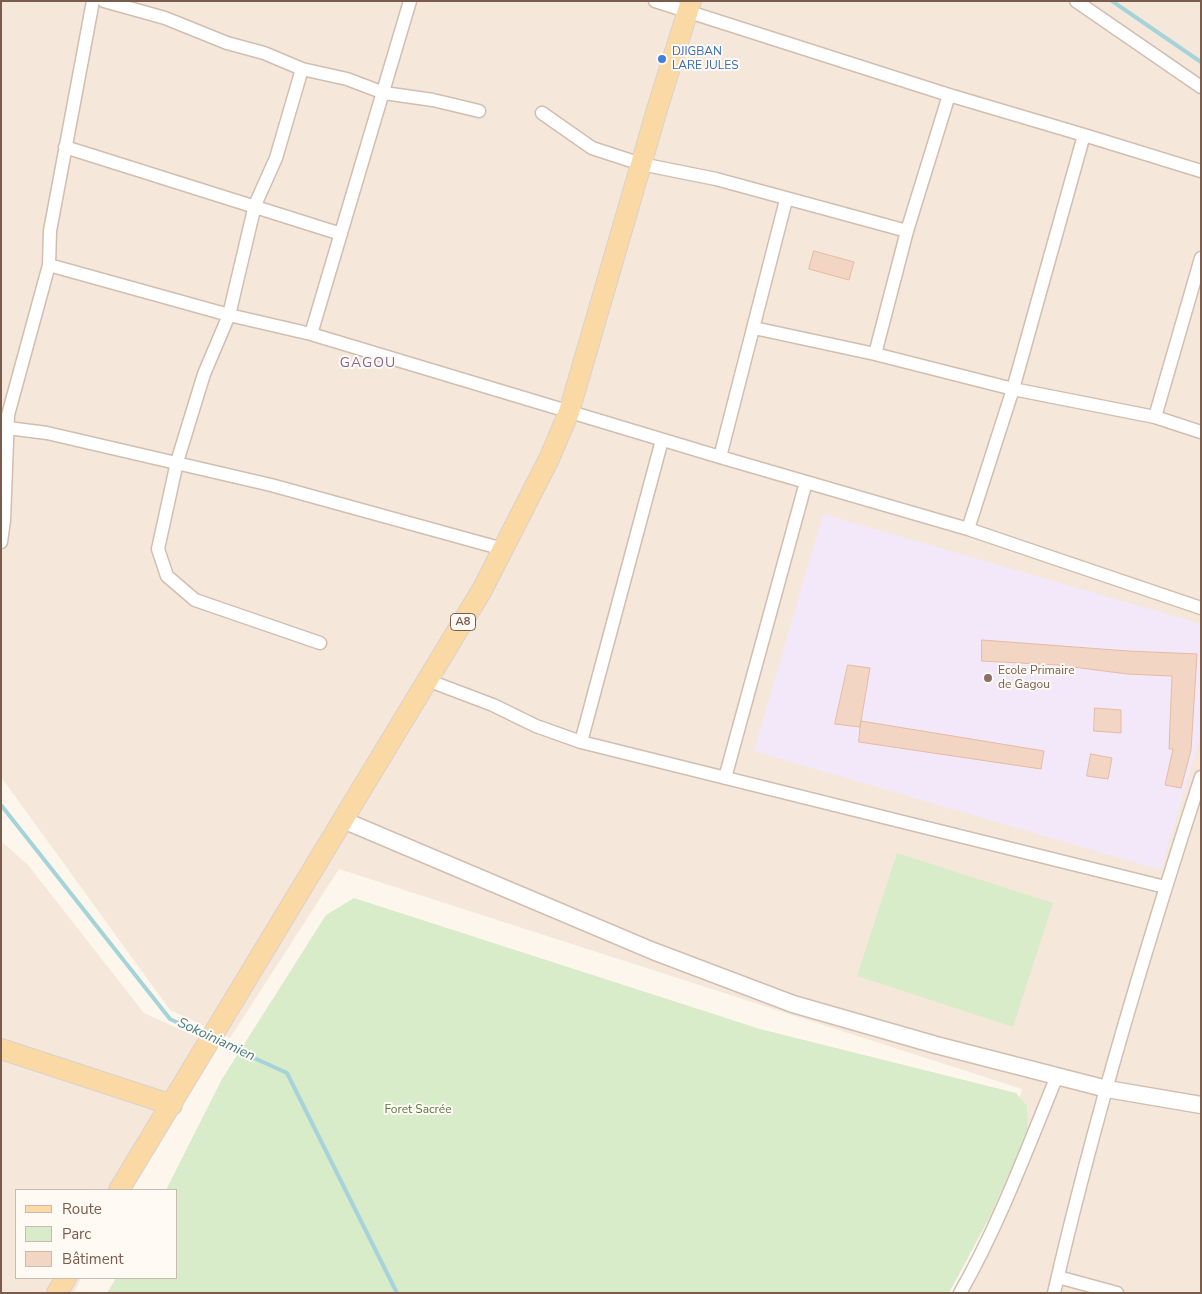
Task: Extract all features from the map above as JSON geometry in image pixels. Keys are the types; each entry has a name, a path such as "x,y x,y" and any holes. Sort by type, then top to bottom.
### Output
{"main road":[{"name":"A8","path":"120,1189 482,590 549,459 570,412 689,7"},
{"path":"1,1049 172,1105"},
{"path":"57,1293 65,1279"}],"street":[{"path":"1,542 9,407 49,265 50,231 64,147 93,1"},
{"path":"104,1 165,18 228,43 264,53 302,68 347,79 384,93 432,100 479,111"},
{"path":"311,334 410,1"},
{"path":"655,1 689,7 949,95 1201,171"},
{"path":"1076,1 1201,87"},
{"path":"302,68 276,158 255,205 229,315 204,374 177,462 158,549 167,576 195,600 320,643"},
{"path":"875,354 907,231 949,95"},
{"path":"542,113 592,148 642,164 716,179 786,200 907,231"},
{"path":"968,529 1013,389 1084,135"},
{"path":"64,147 255,205 341,234"},
{"path":"720,458 786,200"},
{"path":"1155,418 1201,258"},
{"path":"49,265 229,315 311,334 720,458 968,529 1201,608"},
{"path":"754,328 875,354 1013,389 1155,418 1201,432"},
{"path":"8,428 47,433 177,462 271,485 503,549"},
{"path":"580,742 662,440"},
{"path":"725,778 806,482"},
{"path":"427,680 493,705 536,726 580,742 1165,887"},
{"path":"1054,1293 1108,1089 1165,887 1201,777"},
{"path":"343,820 518,895 723,979 840,1019 1108,1089 1201,1105"},
{"path":"960,1293 1002,1208 1057,1076"},
{"path":"1058,1277 1117,1293"}],"shaded area":[{"path":"1,1 1201,1 1201,1293 969,1293 1022,1089 339,869 230,1038 170,1010 1,777"},
{"name":"Ecole Primaire de Gagou","path":"823,514 1201,624 1201,733 1161,870 754,751"},
{"path":"1,841 28,865 144,1013 201,1039 150,1119 119,1189 15,1189 15,1279 81,1279 74,1293 1,1293"}],"green space":[{"path":"897,853 1053,903 1013,1027 857,976"},
{"name":"Foret Sacrée","path":"354,898 760,1029 1016,1093 1027,1106 1028,1132 986,1224 949,1293 107,1293 115,1279 178,1279 178,1189 167,1189 222,1079 326,915"}],"building":[{"path":"814,251 854,262 849,280 809,269"},
{"path":"982,640 1197,654 1191,750 1181,788 1165,785 1173,749 1169,749 1172,676 1127,674 1058,665 982,661"},
{"path":"848,665 870,668 860,727 835,724"},
{"name":"Ecole Primaire de Gagou","path":"1095,708 1121,710 1121,733 1094,731"},
{"path":"861,721 1044,751 1041,769 859,742"},
{"path":"1091,754 1112,758 1108,779 1087,776"}],"waterway":[{"path":"1112,1 1201,62"},
{"name":"Sokoiniamien","path":"1,805 170,1019 206,1036"},
{"name":"Sokoiniamien","path":"217,1041 287,1073 397,1293"}],"place":[{"name":"DJIGBAN LARE JULES","path":"662,59"},
{"name":"Ecole Primaire de Gagou","path":"988,678"}],"district":[{"name":"GAGOU","path":"368,364"}]}
